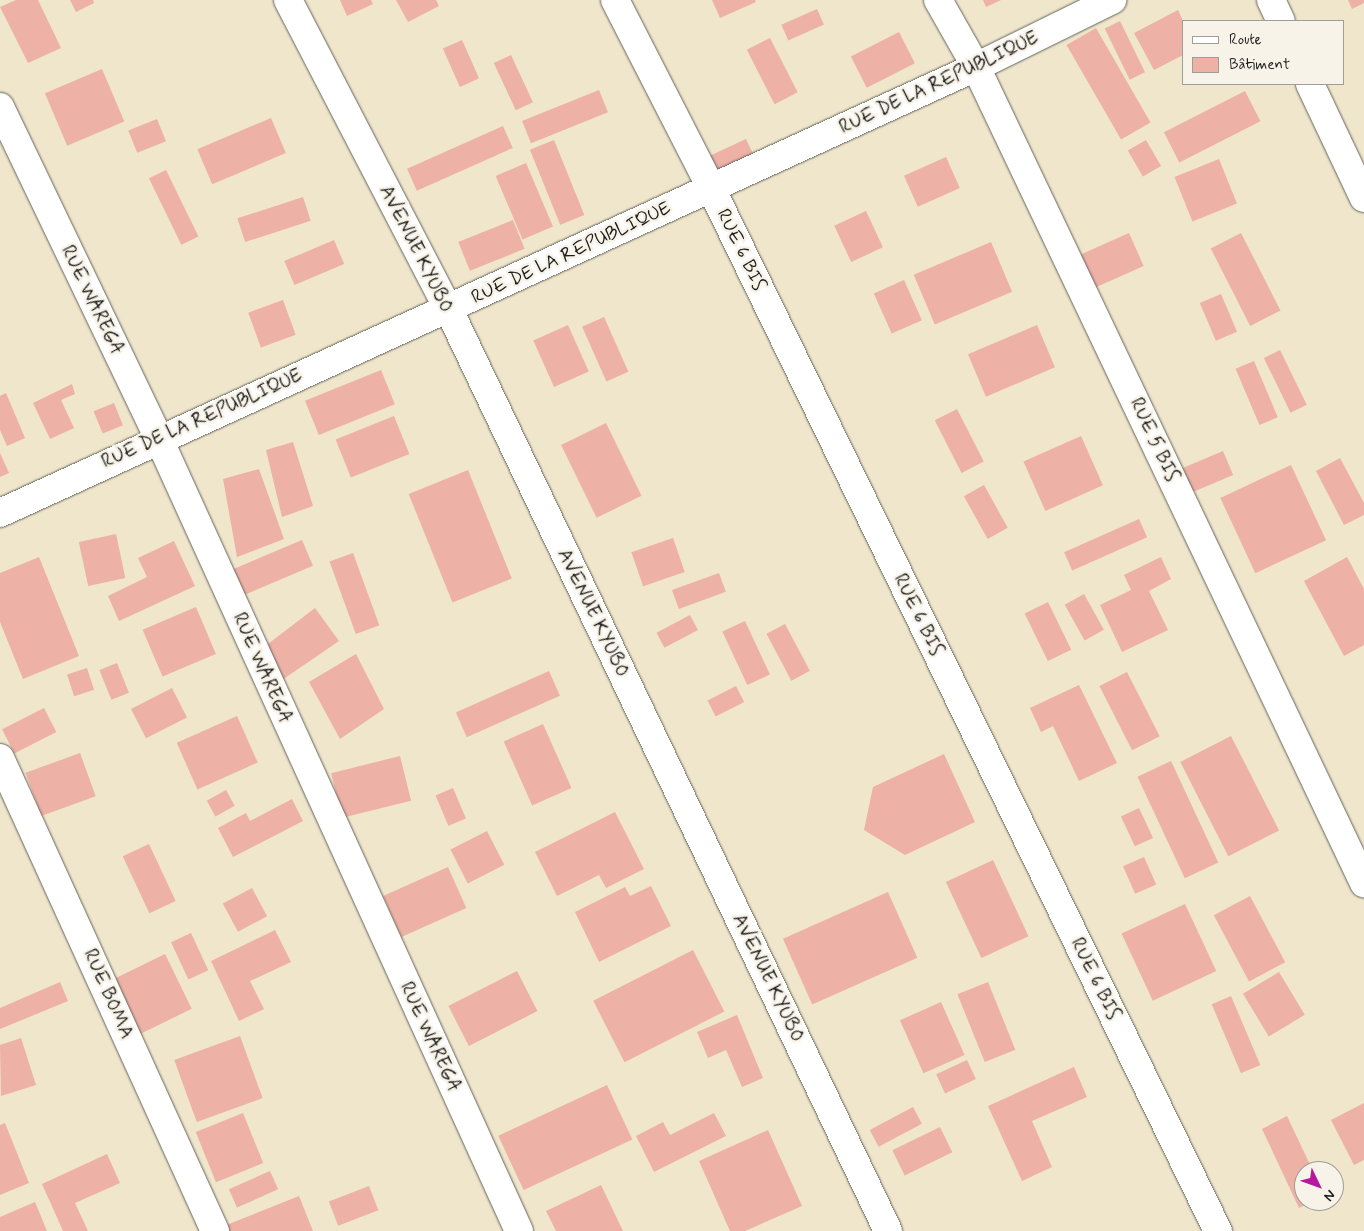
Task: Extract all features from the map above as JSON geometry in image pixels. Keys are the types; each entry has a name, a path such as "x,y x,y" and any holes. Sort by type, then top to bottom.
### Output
{"street":[{"name":"AVENUE KYUBO","path":"288,0 449,310 888,1231"},
{"name":"RUE 6 BIS","path":"614,0 711,188 1218,1231"},
{"name":"RUE 5 BIS","path":"938,0 976,67 1364,884"},
{"name":"RUE DE LA REPUBLIQUE","path":"0,513 158,437 449,310 976,67 1112,0"},
{"path":"1271,0 1281,20"},
{"path":"1310,85 1364,198"},
{"name":"RUE WAREGA","path":"0,108 158,437 519,1231"},
{"name":"RUE BOMA","path":"0,758 216,1231"}],"building":[{"path":"16,0 38,0 61,48 28,63 0,7"},
{"path":"70,0 93,0 94,3 76,12"},
{"path":"340,0 371,0 373,4 347,16"},
{"path":"396,0 436,0 439,6 408,22"},
{"path":"712,0 755,0 756,2 720,18"},
{"path":"983,0 1001,0 986,7"},
{"path":"1348,0 1364,0 1364,3 1352,9"},
{"path":"817,9 824,25 788,40 781,25"},
{"path":"1178,10 1183,20 1182,56 1154,70 1134,33"},
{"path":"1120,21 1145,72 1130,80 1105,28"},
{"path":"1096,28 1150,122 1121,139 1067,45"},
{"path":"899,32 915,63 867,88 851,57"},
{"path":"770,38 798,92 775,104 747,50"},
{"path":"462,40 479,78 460,87 443,49"},
{"path":"511,55 533,102 516,110 494,63"},
{"path":"102,69 124,121 67,146 45,93"},
{"path":"599,90 608,112 531,143 522,121"},
{"path":"1245,91 1260,121 1179,163 1164,132"},
{"path":"271,118 286,153 212,184 197,149"},
{"path":"157,119 166,141 137,153 128,131"},
{"path":"503,126 513,148 417,191 407,169"},
{"path":"746,139 757,163 720,180 709,156"},
{"path":"554,140 584,215 560,225 530,150"},
{"path":"1146,140 1161,166 1143,176 1128,150"},
{"path":"946,157 960,188 918,207 904,176"},
{"path":"1219,159 1237,204 1192,221 1174,177"},
{"path":"526,163 553,227 523,239 496,176"},
{"path":"166,170 198,237 181,245 149,178"},
{"path":"303,197 311,221 245,242 237,218"},
{"path":"866,211 883,247 851,262 834,226"},
{"path":"513,220 525,249 470,271 458,242"},
{"path":"1129,233 1144,266 1092,289 1078,256"},
{"path":"1241,233 1280,311 1250,326 1211,248"},
{"path":"334,240 344,264 294,285 284,261"},
{"path":"991,242 1012,292 935,325 914,275"},
{"path":"904,280 922,320 892,334 874,293"},
{"path":"1221,294 1237,332 1216,341 1200,303"},
{"path":"283,300 296,335 261,347 248,313"},
{"path":"604,317 628,372 606,382 582,327"},
{"path":"568,325 589,372 554,387 533,340"},
{"path":"1037,325 1055,367 986,397 968,354"},
{"path":"1280,350 1307,405 1291,413 1264,358"},
{"path":"1254,361 1278,417 1259,425 1236,369"},
{"path":"381,370 395,404 319,435 305,401"},
{"path":"72,384 75,394 61,400 74,428 50,439 33,403"},
{"path":"6,393 25,438 7,446 0,430 0,396"},
{"path":"114,403 123,425 103,433 94,411"},
{"path":"957,409 984,462 962,473 935,420"},
{"path":"394,416 409,454 351,478 336,440"},
{"path":"606,423 642,496 597,518 561,445"},
{"path":"1081,436 1103,485 1045,511 1023,462"},
{"path":"293,442 313,506 282,517 266,450"},
{"path":"1223,451 1233,475 1192,493 1182,469"},
{"path":"0,453 9,473 0,477"},
{"path":"1340,458 1364,503 1364,515 1344,525 1316,471"},
{"path":"1291,465 1326,540 1255,573 1220,498"},
{"path":"259,469 284,539 237,557 223,479"},
{"path":"468,470 512,578 452,602 409,494"},
{"path":"984,485 1008,528 988,539 964,496"},
{"path":"1139,519 1147,537 1072,571 1064,552"},
{"path":"116,534 125,578 88,586 79,542"},
{"path":"673,538 685,572 643,586 631,552"},
{"path":"302,540 313,566 241,596 230,570"},
{"path":"174,541 195,586 119,621 108,596 147,577 138,558"},
{"path":"353,553 379,625 356,634 330,562"},
{"path":"39,557 79,656 23,679 0,622 0,573"},
{"path":"1161,557 1171,579 1149,591 1168,630 1122,652 1100,605 1131,590 1124,575"},
{"path":"1347,557 1364,589 1364,645 1344,656 1304,581"},
{"path":"719,573 726,592 679,609 672,590"},
{"path":"1084,594 1104,630 1085,641 1065,605"},
{"path":"1048,602 1071,650 1048,661 1025,613"},
{"path":"196,607 216,654 163,677 143,630"},
{"path":"315,608 339,641 282,680 264,647"},
{"path":"690,615 698,630 664,648 656,633"},
{"path":"745,621 770,674 747,685 722,632"},
{"path":"785,624 810,671 791,681 766,634"},
{"path":"356,654 384,709 340,739 309,682"},
{"path":"117,663 129,693 111,700 99,670"},
{"path":"87,668 94,690 74,696 67,674"},
{"path":"549,671 560,696 467,737 456,712"},
{"path":"1127,672 1160,736 1132,750 1099,686"},
{"path":"1079,685 1117,763 1079,781 1053,726 1041,732 1030,708"},
{"path":"736,686 744,702 716,717 707,701"},
{"path":"172,688 187,717 146,738 131,709"},
{"path":"44,708 56,732 14,753 2,729"},
{"path":"237,716 258,763 197,789 177,743"},
{"path":"543,724 571,788 532,805 504,741"},
{"path":"1231,736 1279,830 1228,856 1180,762"},
{"path":"80,753 96,796 41,816 25,773"},
{"path":"944,754 975,822 905,855 864,830 873,787"},
{"path":"400,756 411,801 342,818 331,773"},
{"path":"1171,761 1218,863 1185,878 1137,777"},
{"path":"453,788 466,818 448,826 436,795"},
{"path":"226,790 235,806 215,816 207,801"},
{"path":"292,799 303,821 233,857 218,828 246,813 250,821"},
{"path":"1139,808 1153,838 1135,846 1121,816"},
{"path":"615,812 644,869 606,888 599,875 557,896 535,852"},
{"path":"487,831 504,865 468,883 450,850"},
{"path":"149,844 176,901 149,913 123,856"},
{"path":"1144,857 1156,884 1135,894 1123,866"},
{"path":"993,860 1028,936 981,958 946,882"},
{"path":"448,867 466,908 401,937 383,896"},
{"path":"651,886 671,926 599,962 575,912 625,887 630,896"},
{"path":"252,888 267,916 238,932 223,903"},
{"path":"888,892 917,958 812,1005 783,939"},
{"path":"1250,896 1285,962 1249,981 1214,915"},
{"path":"1185,904 1216,971 1153,1001 1122,934"},
{"path":"275,930 291,962 250,981 264,1009 239,1021 211,961"},
{"path":"191,933 208,970 188,979 171,942"},
{"path":"693,950 724,1011 625,1062 593,1001"},
{"path":"165,954 192,1009 140,1034 113,979"},
{"path":"517,971 537,1011 469,1046 448,1006"},
{"path":"1279,972 1305,1015 1269,1036 1243,994"},
{"path":"60,982 68,1001 0,1029 0,1008"},
{"path":"988,982 1015,1050 985,1062 957,994"},
{"path":"1231,996 1260,1065 1241,1073 1212,1004"},
{"path":"941,1002 965,1055 923,1073 900,1020"},
{"path":"737,1015 763,1078 742,1087 726,1050 708,1058 697,1032"},
{"path":"240,1036 263,1098 197,1122 174,1060"},
{"path":"21,1038 36,1085 1,1096 0,1045"},
{"path":"967,1060 976,1079 945,1093 936,1074"},
{"path":"1074,1067 1087,1097 1032,1121 1052,1167 1022,1181 988,1106"},
{"path":"607,1085 632,1139 524,1190 498,1136"},
{"path":"1364,1103 1364,1160 1354,1165 1331,1120"},
{"path":"913,1107 922,1124 879,1147 870,1130"},
{"path":"243,1113 263,1163 216,1182 196,1132"},
{"path":"714,1113 726,1136 654,1172 636,1136 663,1122 670,1135"},
{"path":"1287,1116 1308,1161 1294,1161 1294,1197 1262,1129"},
{"path":"5,1123 29,1183 0,1195 0,1125"},
{"path":"940,1127 952,1152 905,1175 892,1150"},
{"path":"768,1130 802,1206 745,1231 730,1231 699,1161"},
{"path":"107,1154 120,1183 75,1203 88,1231 63,1231 42,1184"},
{"path":"270,1171 278,1189 237,1208 229,1189"},
{"path":"601,1185 623,1231 556,1231 546,1211"},
{"path":"369,1186 378,1210 338,1226 329,1201"},
{"path":"299,1196 313,1231 220,1231 219,1228"},
{"path":"35,1202 47,1231 0,1231 0,1217"}]}
